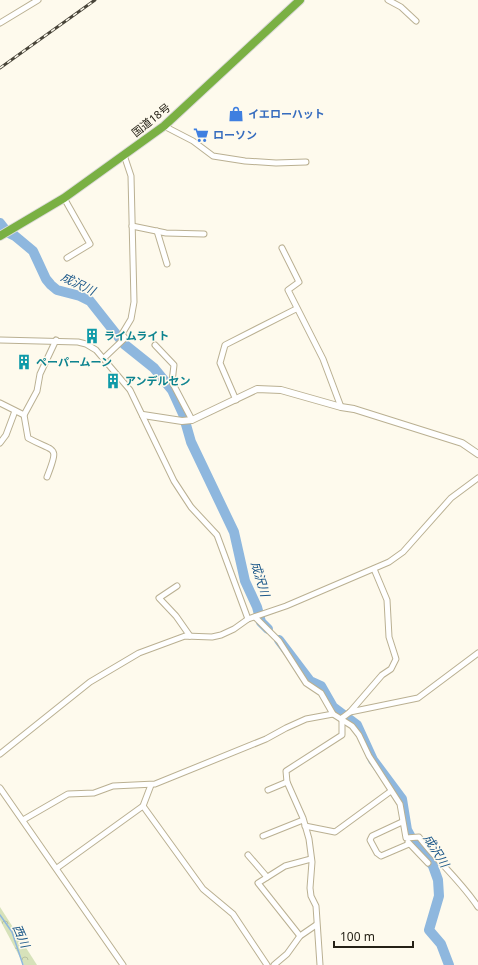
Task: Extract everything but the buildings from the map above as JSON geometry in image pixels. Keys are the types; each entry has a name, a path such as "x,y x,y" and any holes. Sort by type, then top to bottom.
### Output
{"highway":[{"name":"国道18号","path":"1,235 64,198 164,126 300,0"}],"street":[{"path":"0,23 38,0"},
{"path":"388,0 401,7 416,21"},
{"path":"164,126 193,141 213,156 245,162 276,164 306,162"},
{"path":"104,358 125,338 122,334 131,319 134,302 131,176 124,155"},
{"path":"64,198 90,244 67,258"},
{"path":"132,226 181,235 204,234"},
{"path":"157,231 167,264"},
{"path":"282,248 299,282 288,290 296,309 323,359 341,407"},
{"path":"236,400 220,363 225,345 296,309"},
{"path":"0,340 16,342 56,340 86,344 104,358 130,390 174,481 191,507 217,535 248,619"},
{"path":"47,478 55,457 54,452 52,449 28,438 24,415 37,391 40,374 56,340"},
{"path":"155,345 174,365 172,382 191,420"},
{"path":"143,415 182,421 191,420 257,389 271,388 341,407 354,409 462,443 478,454"},
{"path":"0,403 24,415"},
{"path":"1,441 6,435 16,411"},
{"path":"0,754 90,682 139,653 172,640 190,636 212,637 221,635 234,629 248,619 286,606 389,562 403,552 451,498 478,478"},
{"path":"320,965 316,925 316,906 311,896 310,888 311,859 305,826 287,782 286,771 342,735 343,718 382,675 391,668 396,659 388,637 387,600 374,569"},
{"path":"177,586 159,598 176,616 190,636"},
{"path":"256,616 279,641 306,683 321,693 333,714"},
{"path":"350,712 418,698 478,653"},
{"path":"23,820 68,794 94,793 113,786 151,785 173,778 209,761 266,739 306,719 333,714 343,718 359,735 369,756 400,804 402,822 409,844 428,863"},
{"path":"268,790 287,782"},
{"path":"57,868 143,806 151,785"},
{"path":"0,788 123,965"},
{"path":"305,826 335,832 391,791"},
{"path":"143,806 203,889 233,914 267,965"},
{"path":"263,836 303,820"},
{"path":"402,822 372,836 370,840 377,853 381,856 409,844"},
{"path":"408,837 419,837 432,854 469,894 478,907"},
{"path":"248,855 267,877"},
{"path":"300,936 258,883 285,866 311,859"},
{"path":"274,965 287,954 300,936 316,925"}],"green space":[{"path":"0,907 37,965 24,965 0,920"}],"waterway":[{"name":"成沢川","path":"0,223 7,232 15,236 33,251 46,279 51,285 57,290 80,296 90,301 124,344 154,368 172,390 183,414 191,442 234,532 245,581 257,607 261,622 268,629"},
{"name":"成沢川","path":"279,640 310,681 321,686 333,707 357,725 373,760 402,799 407,830 413,841 433,866 438,880 439,896 429,930 441,944 449,965"},
{"name":"西川","path":"0,915 12,932 23,965"}],"railway":[{"path":"0,68 95,0"}],"place":[{"name":"イエローハット","path":"236,114"},
{"name":"ローソン","path":"201,135"},
{"name":"ライムライト","path":"92,336"},
{"name":"ペーパームーン","path":"24,362"},
{"name":"アンデルセン","path":"113,381"}]}
